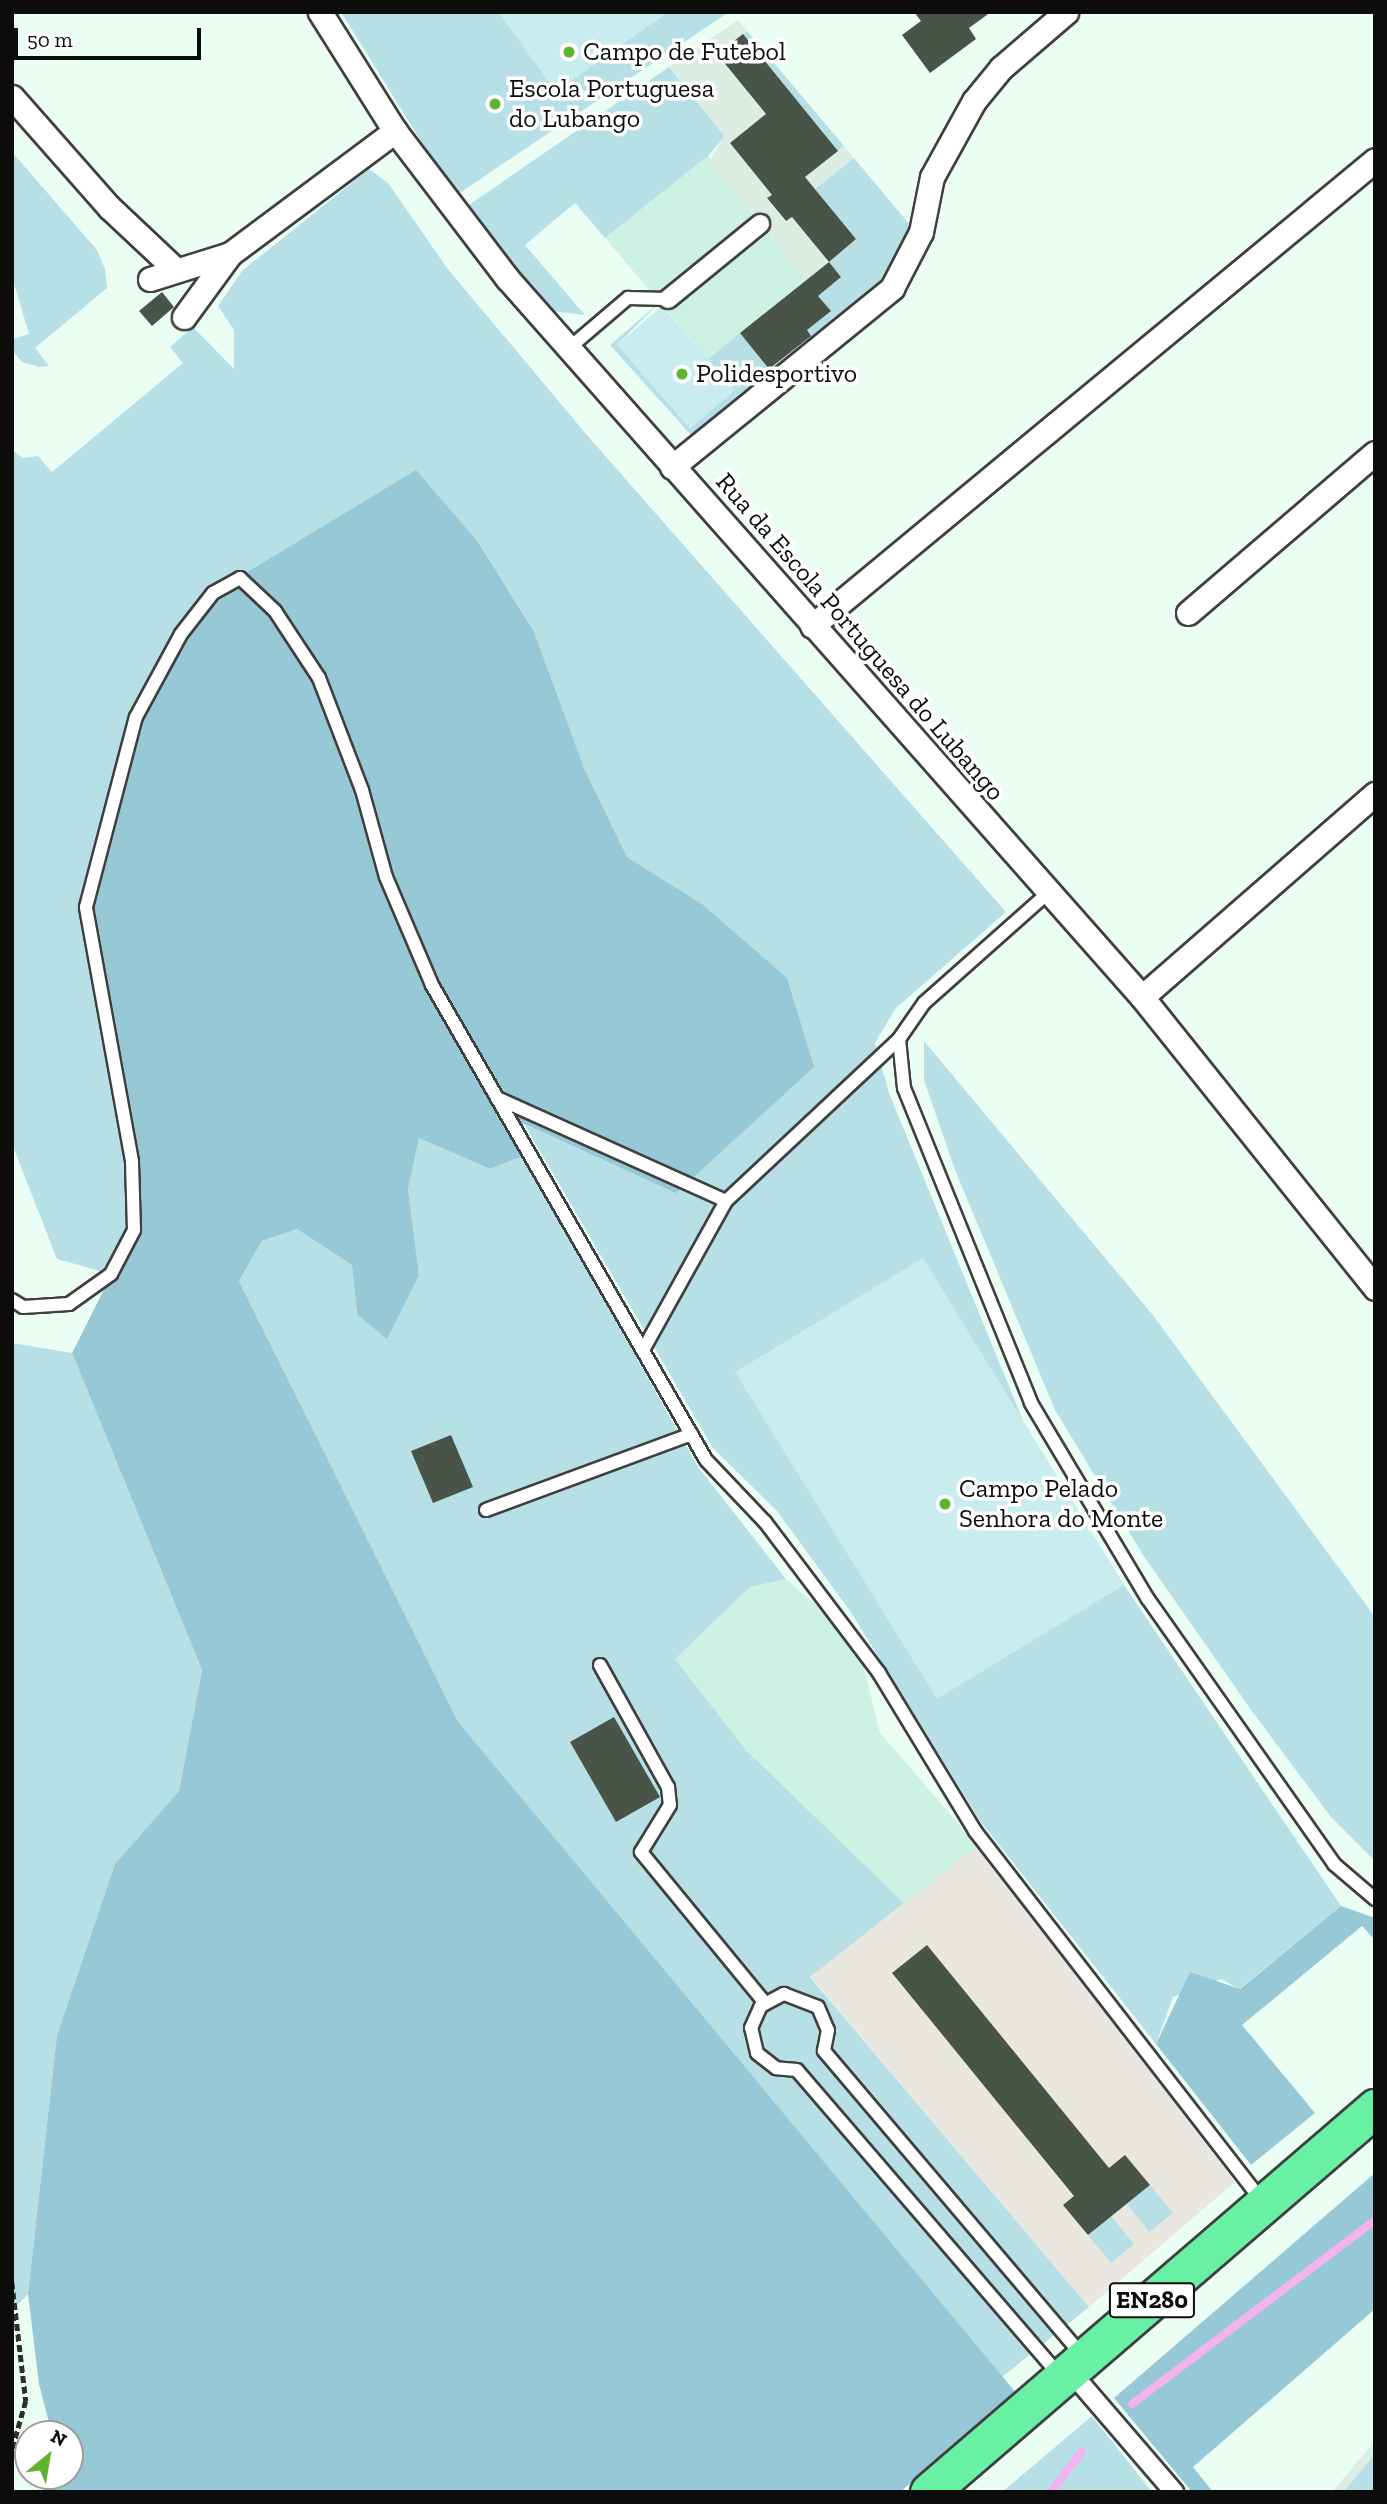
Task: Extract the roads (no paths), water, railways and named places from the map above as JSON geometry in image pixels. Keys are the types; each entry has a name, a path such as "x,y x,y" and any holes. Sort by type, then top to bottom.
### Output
{"main road":[{"name":"EN280","path":"929,2492 1375,2108"}],"street":[{"name":"Rua da Escola Portuguesa do Lubango","path":"320,12 395,131 449,207 568,349 1142,997 1375,1287"},
{"path":"672,467 892,288 921,232 932,177 974,101 1001,68 1066,12"},
{"path":"12,97 109,207 175,268"},
{"path":"184,317 230,254 395,131"},
{"path":"811,626 1375,160"},
{"path":"668,299 760,224"},
{"path":"150,279 175,268 230,254"},
{"path":"1188,613 1375,453"},
{"path":"1142,997 1375,794"},
{"path":"1072,2369 1174,2492"}],"lane":[{"path":"568,349 628,298 668,299"},
{"path":"12,1300 23,1307 69,1304 111,1274 134,1230 132,1161 86,907 135,717 181,634 213,593 240,578 275,611 319,678 362,790 386,877 432,985 706,1460 765,1522 879,1673 975,1831 1264,2204"},
{"path":"643,1350 726,1201 899,1039 924,1003 1049,892"},
{"path":"899,1039 904,1088 1031,1403 1148,1600 1334,1864 1375,1899"},
{"path":"497,1098 726,1201"},
{"path":"486,1510 691,1434"},
{"path":"600,1665 668,1787 670,1805 641,1852 765,2003"},
{"path":"796,1994 818,2007 828,2030 824,2051 1072,2369 797,2070 776,2068 757,2053 751,2028 765,2003 796,1994"}],"waterway":[{"path":"1132,2404 1375,2220"},
{"path":"1051,2492 1082,2451"}],"place":[{"name":"Campo de Futebol","path":"569,52"},
{"name":"Escola Portuguesa do Lubango","path":"495,104"},
{"name":"Polidesportivo","path":"682,374"},
{"name":"Campo Pelado Senhora do Monte","path":"945,1504"}]}
